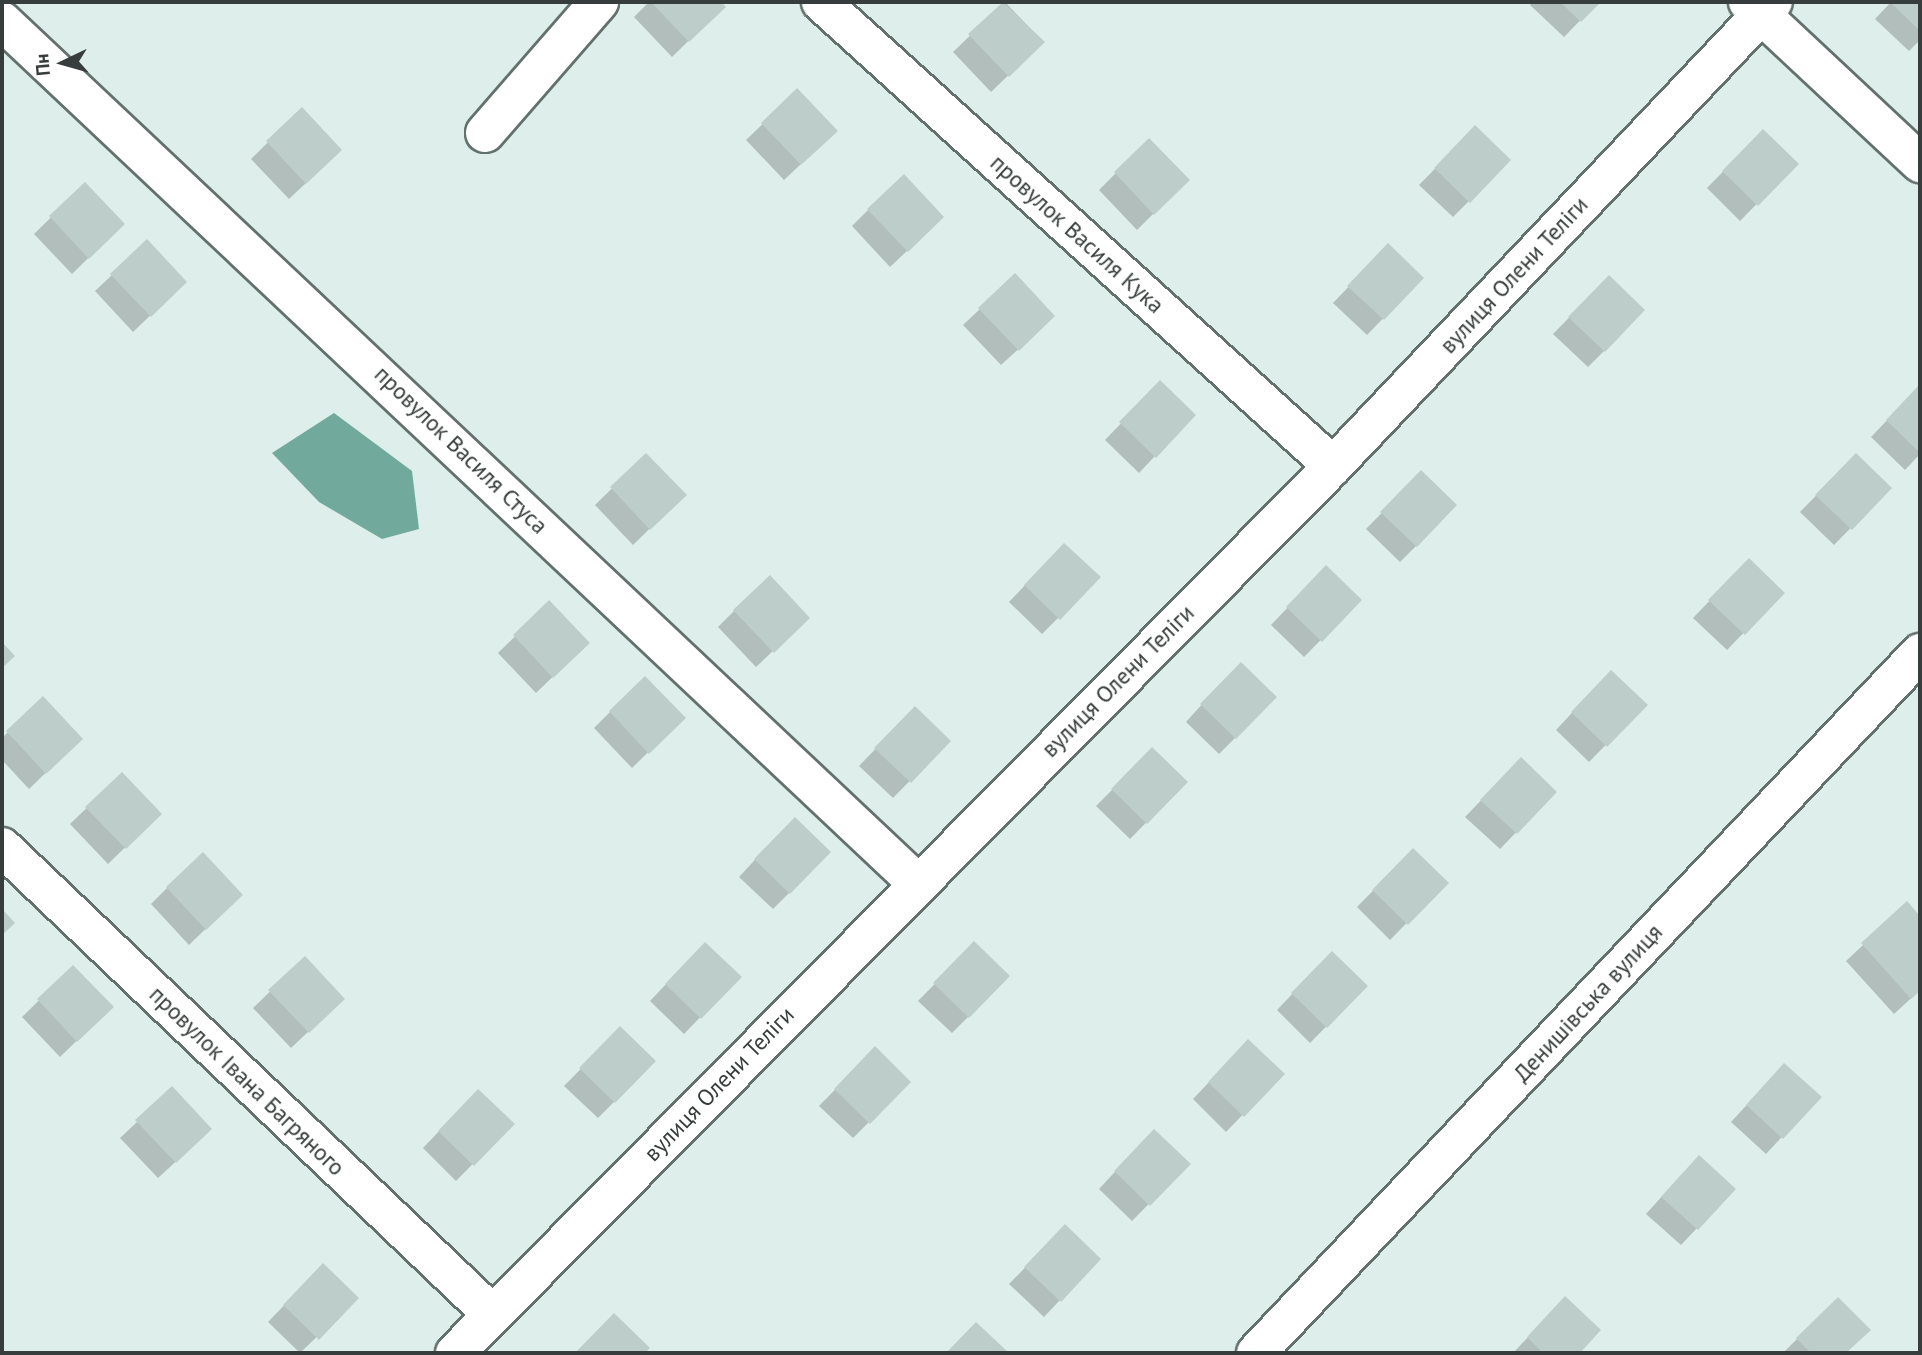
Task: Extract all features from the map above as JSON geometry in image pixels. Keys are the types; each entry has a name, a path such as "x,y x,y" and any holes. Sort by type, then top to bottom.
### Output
{"street":[{"path":"485,133 599,2"},
{"name":"провулок Василя Кука","path":"821,2 1333,466"},
{"path":"1761,6 1920,163"},
{"name":"вулиця Олени Теліги","path":"455,1353 917,883 1333,466 1761,6"},
{"name":"провулок Василя Стуса","path":"2,21 917,883"},
{"name":"Денишівська вулиця","path":"1256,1353 1920,653"},
{"name":"провулок Івана Багряного","path":"2,847 493,1315"}],"shaded area":[{"path":"334,413 412,471 419,529 382,539 319,502 272,453"}],"building":[{"path":"651,2 721,2 726,7 689,42"},
{"path":"1003,2 1045,42 1009,77 968,34"},
{"path":"1560,2 1601,2 1581,22"},
{"path":"1890,2 1920,2 1920,31"},
{"path":"797,88 838,131 801,165 761,123"},
{"path":"302,107 342,150 306,184 266,141"},
{"path":"1475,125 1511,160 1470,203 1434,168"},
{"path":"1763,129 1799,164 1758,206 1722,171"},
{"path":"1149,138 1190,180 1154,215 1114,172"},
{"path":"904,174 944,217 908,252 867,209"},
{"path":"85,182 125,224 89,259 49,216"},
{"path":"147,239 187,282 151,317 110,274"},
{"path":"1388,243 1424,278 1384,320 1347,286"},
{"path":"1015,273 1055,316 1019,351 978,308"},
{"path":"1609,275 1645,310 1605,352 1568,317"},
{"path":"1160,380 1196,415 1156,458 1119,422"},
{"path":"1920,384 1920,453 1886,420"},
{"path":"646,453 687,495 650,530 610,487"},
{"path":"1856,453 1892,488 1852,530 1815,495"},
{"path":"1421,470 1457,505 1417,547 1380,512"},
{"path":"1064,543 1101,577 1060,620 1024,585"},
{"path":"1749,558 1785,593 1745,635 1708,600"},
{"path":"1326,565 1362,600 1322,642 1286,607"},
{"path":"770,575 810,618 774,653 733,610"},
{"path":"549,600 590,643 553,678 513,635"},
{"path":"2,642 15,656 2,668"},
{"path":"1241,662 1277,697 1236,739 1200,704"},
{"path":"1611,670 1648,705 1607,747 1571,712"},
{"path":"645,676 686,718 649,754 609,711"},
{"path":"43,696 83,739 46,774 6,731"},
{"path":"915,706 951,741 911,783 874,748"},
{"path":"1152,747 1188,782 1147,824 1111,789"},
{"path":"1521,757 1557,792 1517,834 1480,800"},
{"path":"122,772 162,814 126,849 85,807"},
{"path":"795,817 831,852 790,894 754,859"},
{"path":"1413,848 1449,883 1408,925 1372,890"},
{"path":"203,852 243,895 206,930 166,887"},
{"path":"1907,901 1920,916 1920,991 1911,999 1861,943"},
{"path":"2,909 15,923 2,935"},
{"path":"974,941 1010,976 969,1018 933,983"},
{"path":"705,942 742,977 701,1019 665,984"},
{"path":"1332,951 1368,986 1327,1028 1291,993"},
{"path":"305,956 345,999 309,1033 268,990"},
{"path":"73,965 114,1007 77,1042 37,999"},
{"path":"620,1026 656,1061 615,1103 579,1068"},
{"path":"1248,1039 1285,1074 1244,1117 1208,1082"},
{"path":"875,1046 911,1082 870,1124 834,1089"},
{"path":"1784,1063 1822,1097 1783,1139 1746,1105"},
{"path":"172,1086 212,1129 176,1163 135,1120"},
{"path":"478,1089 515,1124 474,1166 438,1131"},
{"path":"1154,1129 1191,1164 1150,1206 1114,1171"},
{"path":"1699,1155 1736,1189 1698,1230 1661,1197"},
{"path":"1065,1224 1101,1259 1061,1302 1024,1267"},
{"path":"323,1263 359,1298 319,1340 283,1305"},
{"path":"1565,1296 1601,1330 1580,1353 1543,1353 1527,1337"},
{"path":"1838,1297 1871,1330 1846,1353 1811,1353 1796,1338"},
{"path":"614,1313 650,1348 645,1353 575,1353"},
{"path":"976,1322 1009,1353 946,1353"}]}
